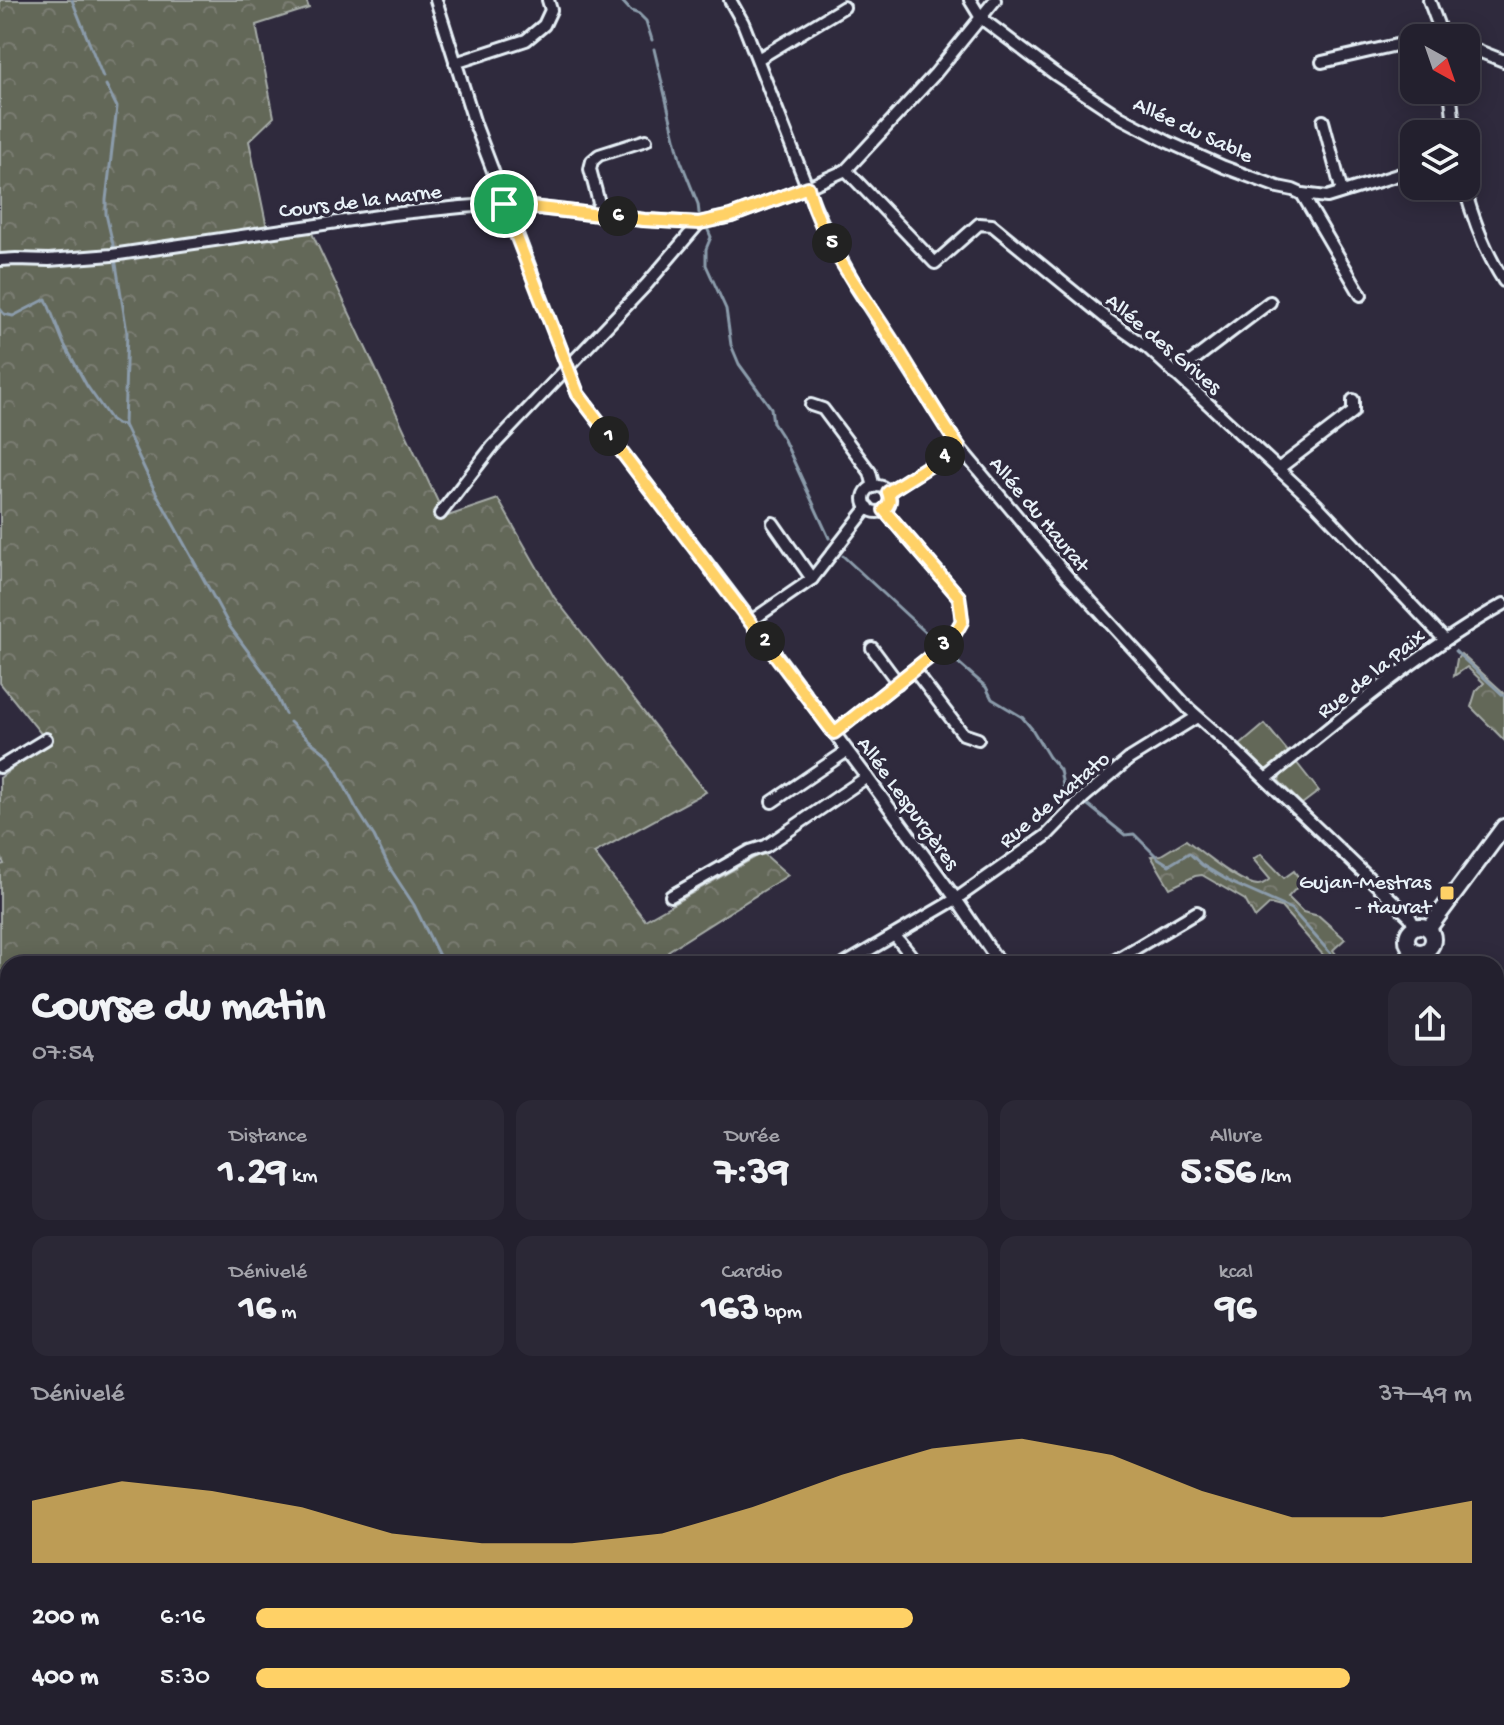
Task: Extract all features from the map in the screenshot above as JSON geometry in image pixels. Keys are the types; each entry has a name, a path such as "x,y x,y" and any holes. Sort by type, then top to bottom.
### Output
{"main road":[{"path":"1422,928 1432,932 1433,940 1425,955 1408,944 1407,936 1422,928 1504,827"}],"street":[{"name":"Allée Lespurgères","path":"436,0 504,204 578,394 867,777 995,956"},
{"path":"455,63 530,37 544,25 551,10 548,0"},
{"name":"Allée du Haurat","path":"730,0 743,23 829,237 857,288 959,447 1071,580 1197,717 1422,928"},
{"path":"970,0 981,18"},
{"name":"Cours de la Marne","path":"0,260 112,255 392,214 504,204 699,223 731,216 846,170 934,75 995,0"},
{"path":"1429,0 1438,24"},
{"path":"758,59 844,7"},
{"name":"Allée du Sable","path":"981,18 1055,74 1120,117 1168,142 1272,185 1327,197 1400,174"},
{"path":"1322,62 1400,44"},
{"path":"1480,52 1504,61"},
{"path":"1323,121 1342,192"},
{"path":"596,214 599,203 590,169 592,161 599,155 646,140"},
{"name":"Allée des Grives","path":"846,170 935,263 979,224 992,225 1107,319 1148,348 1316,504 1445,640"},
{"path":"1302,194 1361,295"},
{"path":"1468,200 1473,218 1504,281"},
{"path":"440,514 492,447 699,223"},
{"path":"1175,374 1270,302"},
{"path":"1278,469 1353,412 1353,400"},
{"path":"811,405 823,409 870,472 874,487"},
{"path":"888,492 959,447"},
{"path":"874,487 882,487 888,492 889,505 884,510 877,512 868,507 867,492 874,487"},
{"path":"751,621 812,579 868,507"},
{"path":"834,733 951,640 962,621 959,597 884,510"},
{"path":"773,523 812,579"},
{"name":"Rue de la Paix","path":"1266,779 1445,640 1504,604"},
{"path":"872,648 898,683"},
{"path":"914,670 963,734 978,739"},
{"name":"Rue de Matato","path":"859,956 956,899 1047,835 1080,801 1129,759 1197,717"},
{"path":"0,767 46,739"},
{"path":"772,802 847,751"},
{"path":"671,896 750,851 766,846 867,777"},
{"path":"1123,956 1197,912"},
{"path":"895,936 911,956"}],"green space":[{"path":"0,0 306,0 309,8 256,25 274,117 249,141 267,228 310,229 445,517 498,499 554,597 706,792 594,853 645,920 763,853 788,875 668,951 671,956 0,956 0,865 4,864 0,854 0,778 47,741 0,683"},
{"path":"1461,654 1504,693 1504,740 1471,707 1476,691 1484,683 1467,667 1454,676"},
{"path":"1265,724 1289,753 1272,769 1264,769 1239,746"},
{"path":"1296,762 1319,791 1302,804 1279,781 1281,775"},
{"path":"1186,840 1221,867 1251,884 1260,885 1270,879 1253,859 1261,854 1284,878 1294,871 1302,882 1288,897 1303,912 1319,916 1345,939 1333,950 1337,956 1324,956 1281,907 1270,904 1255,918 1245,900 1202,875 1170,888 1151,856 1161,855"}],"waterway":[{"path":"72,0 103,77"},
{"path":"621,0 646,21 652,40"},
{"path":"654,49 680,159 699,213"},
{"path":"106,85 117,107 106,200 114,249"},
{"path":"708,230 711,237 706,249 706,265 726,309 731,345 739,364 771,408 773,423 784,440 829,538"},
{"path":"115,258 127,332 124,425 154,489 230,627 268,678 285,714"},
{"path":"0,309 4,314 13,316 46,299 64,344 87,386 111,420 124,425"},
{"path":"843,556 935,641"},
{"path":"1455,651 1504,696"},
{"path":"946,652 986,687 992,699 1022,717 1060,770 1064,791 1076,800"},
{"path":"290,722 329,756 389,867 414,905 439,956"},
{"path":"1083,803 1125,835 1134,834 1169,865 1189,853 1202,865 1232,883 1291,909 1333,956"}],"place":[{"name":"Gujan-Mestras - Haurat","path":"1447,893"}],"route":[{"path":"808,187 829,237 857,288 959,447 888,492 889,505 884,510 959,597 962,621 951,640 834,733 578,394 504,204 699,223 731,216 808,187"}]}
